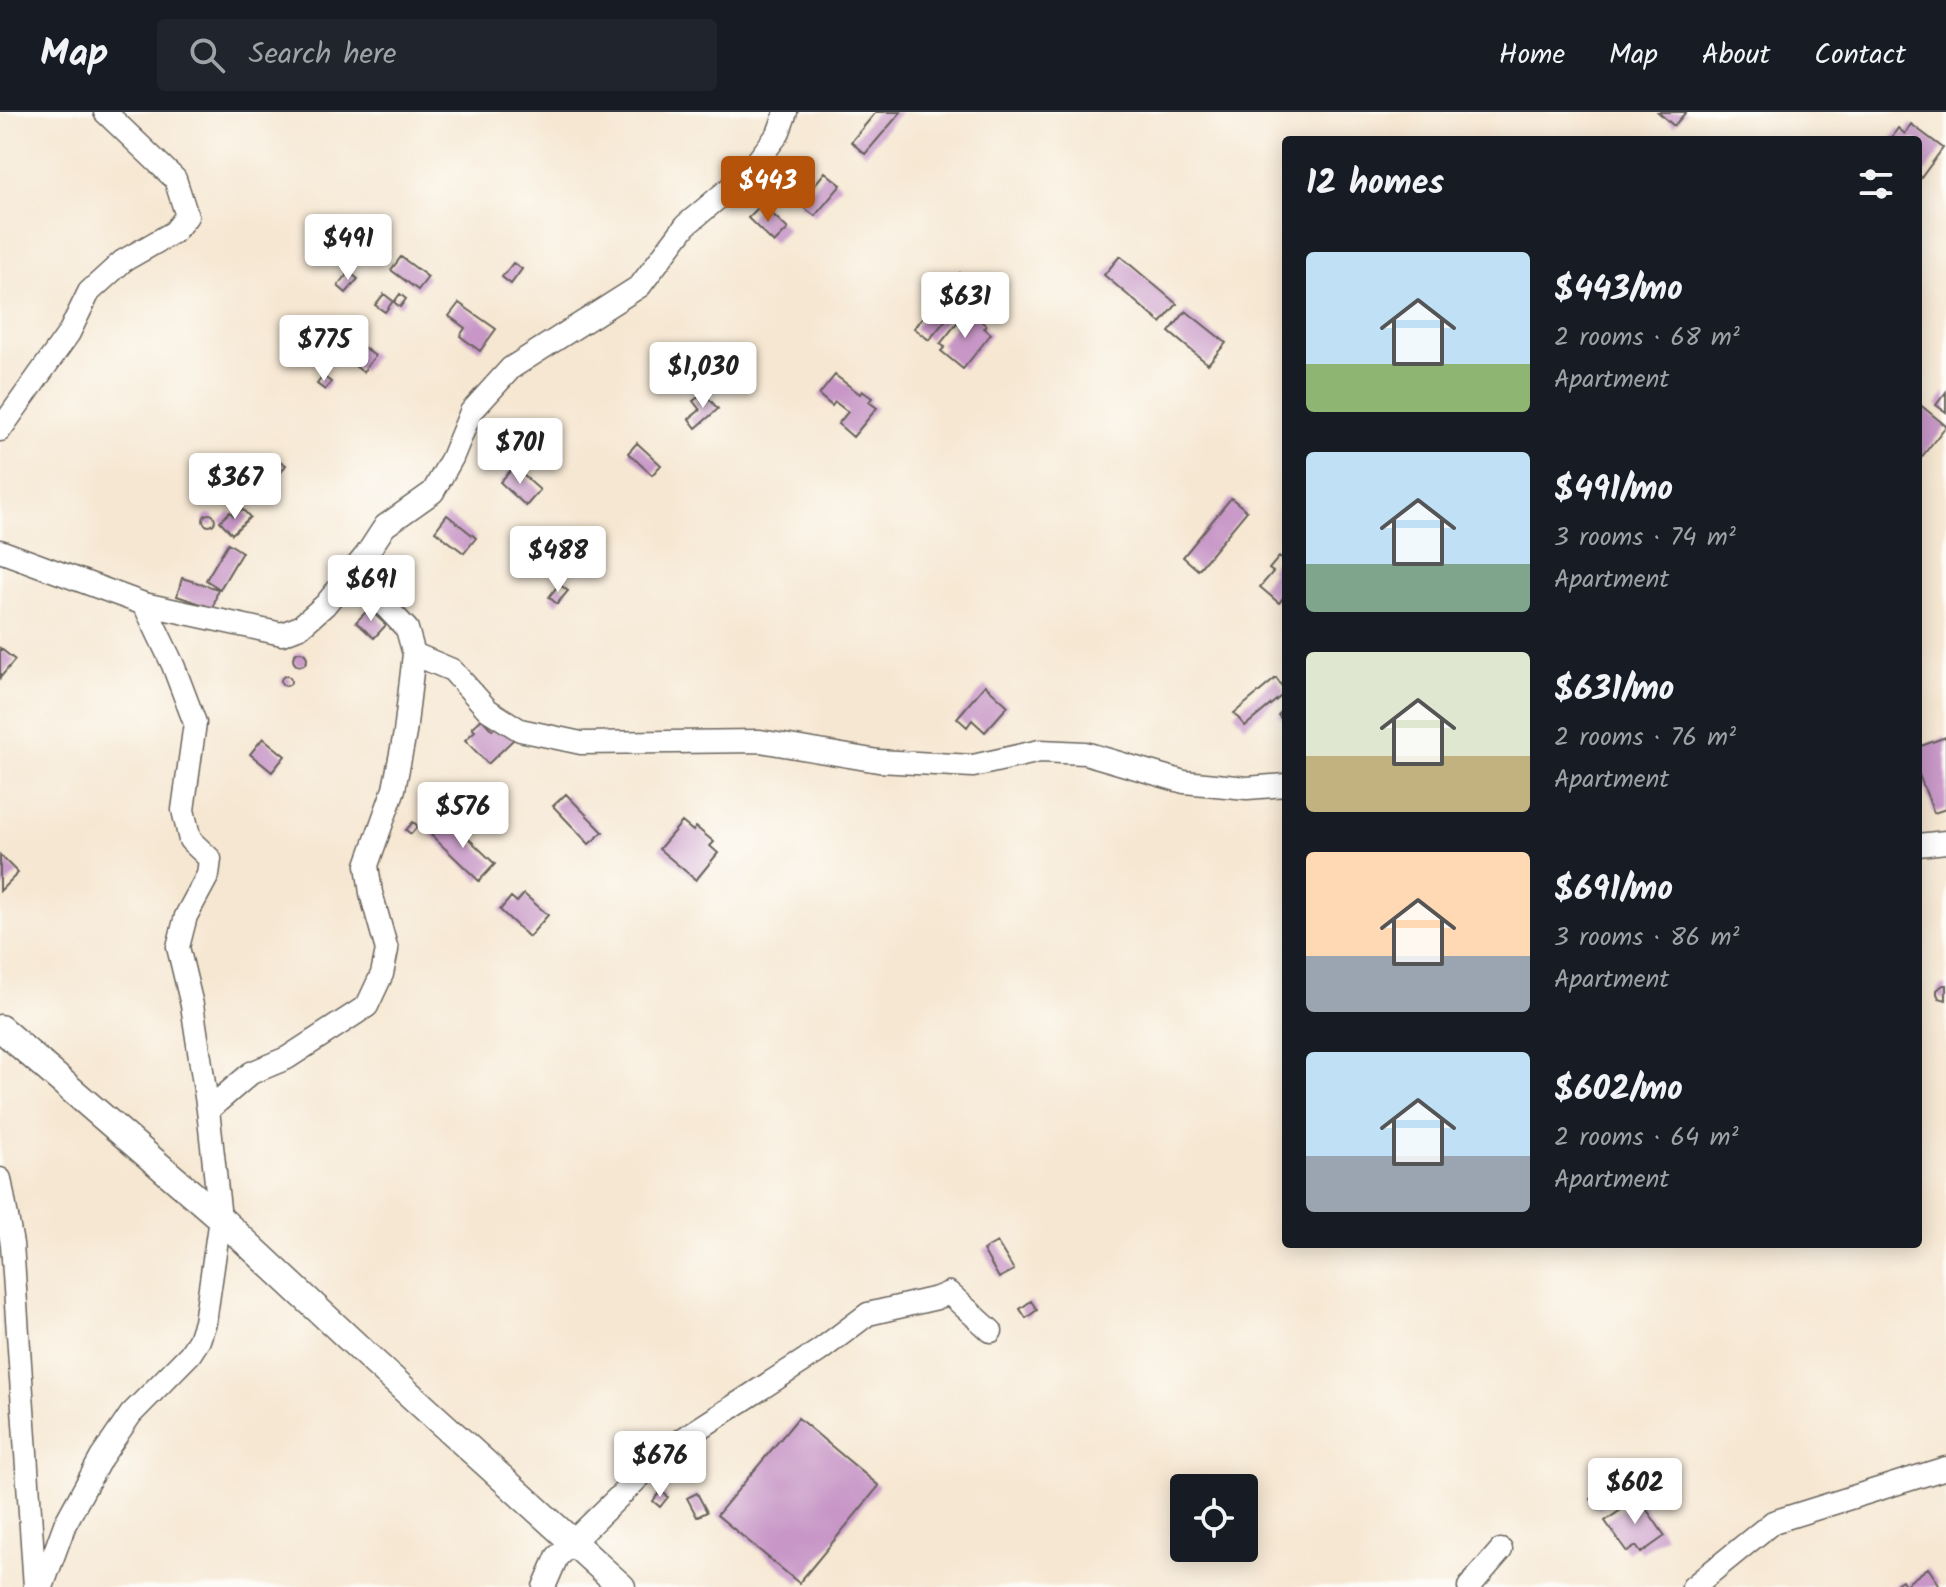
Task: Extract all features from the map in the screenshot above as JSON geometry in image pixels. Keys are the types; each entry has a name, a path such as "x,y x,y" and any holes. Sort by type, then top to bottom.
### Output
{"street":[{"path":"0,430 69,333 89,292 123,261 174,232 187,216 175,179 105,112"},
{"path":"0,551 144,604 282,634 300,627 325,605 366,555 385,526 433,492 452,458 471,412 511,368 640,286 686,225 749,172 778,134 786,112"},
{"path":"208,1110 251,1073 287,1058 367,1006 382,974 387,950 371,893 367,865 394,789 405,733 414,654 407,629 383,604 366,578 366,555"},
{"path":"42,1587 65,1524 101,1458 131,1414 190,1354 199,1340 205,1322 220,1218 192,1005 178,947 186,916 208,875 210,859 190,840 183,810 195,723 173,665 144,604"},
{"path":"414,654 452,670 488,710 520,730 581,743 760,741 878,761 973,766 1040,751 1085,753 1184,782 1247,788 1282,785"},
{"path":"1922,845 1946,842"},
{"path":"0,1028 220,1218 622,1587"},
{"path":"0,1179 12,1244 35,1587"},
{"path":"544,1587 557,1557 669,1448 819,1351 868,1314 949,1293 991,1331"},
{"path":"1693,1587 1773,1522 1946,1468"},
{"path":"1469,1587 1501,1550"}],"building":[{"path":"876,112 901,112 865,154 851,142"},
{"path":"1658,112 1686,112 1674,126"},
{"path":"1911,124 1943,148 1922,177 1922,136 1893,136 1898,128 1905,134"},
{"path":"825,172 841,185 815,216 799,204"},
{"path":"762,204 788,229 774,243 748,218"},
{"path":"1120,256 1177,304 1161,323 1104,275"},
{"path":"401,257 428,277 418,290 391,270"},
{"path":"513,263 522,269 511,284 502,277"},
{"path":"349,272 358,279 346,293 338,286"},
{"path":"960,273 975,285 929,340 914,328"},
{"path":"384,294 393,301 385,312 375,305"},
{"path":"400,294 406,299 400,307 394,302"},
{"path":"459,303 496,329 480,351 460,336 465,328 449,316"},
{"path":"1186,311 1226,343 1208,364 1169,332"},
{"path":"965,313 986,325 984,328 991,334 963,369 941,351 945,347 940,344"},
{"path":"345,333 375,356 363,372 333,349"},
{"path":"835,375 860,394 862,391 872,398 869,402 877,408 853,437 838,424 848,412 835,402 832,406 819,395"},
{"path":"323,376 331,382 325,390 317,384"},
{"path":"1946,392 1946,412 1936,405"},
{"path":"704,393 718,409 696,428 689,419 700,410 693,401"},
{"path":"1922,406 1946,426 1922,456"},
{"path":"637,443 661,465 652,475 628,453"},
{"path":"271,455 286,465 266,494 251,483"},
{"path":"514,467 540,490 526,506 500,482"},
{"path":"1231,498 1247,511 1198,570 1183,557"},
{"path":"242,509 250,517 232,534 220,521 230,512 234,516"},
{"path":"209,514 215,520 209,526 203,520"},
{"path":"447,515 476,538 464,553 435,531"},
{"path":"228,543 242,552 220,589 206,580"},
{"path":"1279,557 1282,559 1282,599 1279,603 1260,587 1273,572 1269,569"},
{"path":"182,578 218,589 213,608 177,596"},
{"path":"559,584 568,591 557,604 549,597"},
{"path":"369,609 386,625 374,638 356,622"},
{"path":"0,648 15,660 0,678"},
{"path":"300,652 307,659 300,666 293,659"},
{"path":"286,676 291,681 286,686 281,681"},
{"path":"1276,678 1282,686 1282,695 1245,726 1234,713"},
{"path":"985,685 1008,706 985,732 972,720 967,727 957,718"},
{"path":"482,719 492,730 499,723 514,739 488,764 465,740"},
{"path":"1946,737 1946,809 1934,813 1922,782 1922,746"},
{"path":"263,738 285,756 272,772 250,754"},
{"path":"566,794 603,832 589,844 553,806"},
{"path":"447,818 495,864 479,881 431,835"},
{"path":"413,822 418,826 411,834 406,830"},
{"path":"682,822 693,831 696,827 714,842 710,846 718,853 696,880 659,849"},
{"path":"0,855 18,873 0,891"},
{"path":"524,894 548,915 529,937 500,910 511,897 517,902"},
{"path":"1946,985 1946,1000 1937,994"},
{"path":"997,1242 1014,1270 999,1278 983,1250"},
{"path":"1031,1301 1037,1310 1026,1318 1020,1309"},
{"path":"798,1418 879,1486 799,1583 717,1515"},
{"path":"661,1491 668,1497 660,1507 653,1501"},
{"path":"697,1493 707,1512 697,1517 687,1498"},
{"path":"1598,1494 1606,1505 1599,1510 1591,1499"},
{"path":"1636,1494 1665,1536 1641,1553 1636,1546 1627,1552 1605,1521 1625,1507 1622,1504"},
{"path":"1928,1568 1939,1584 1935,1587 1892,1587 1902,1580 1905,1585"}]}
